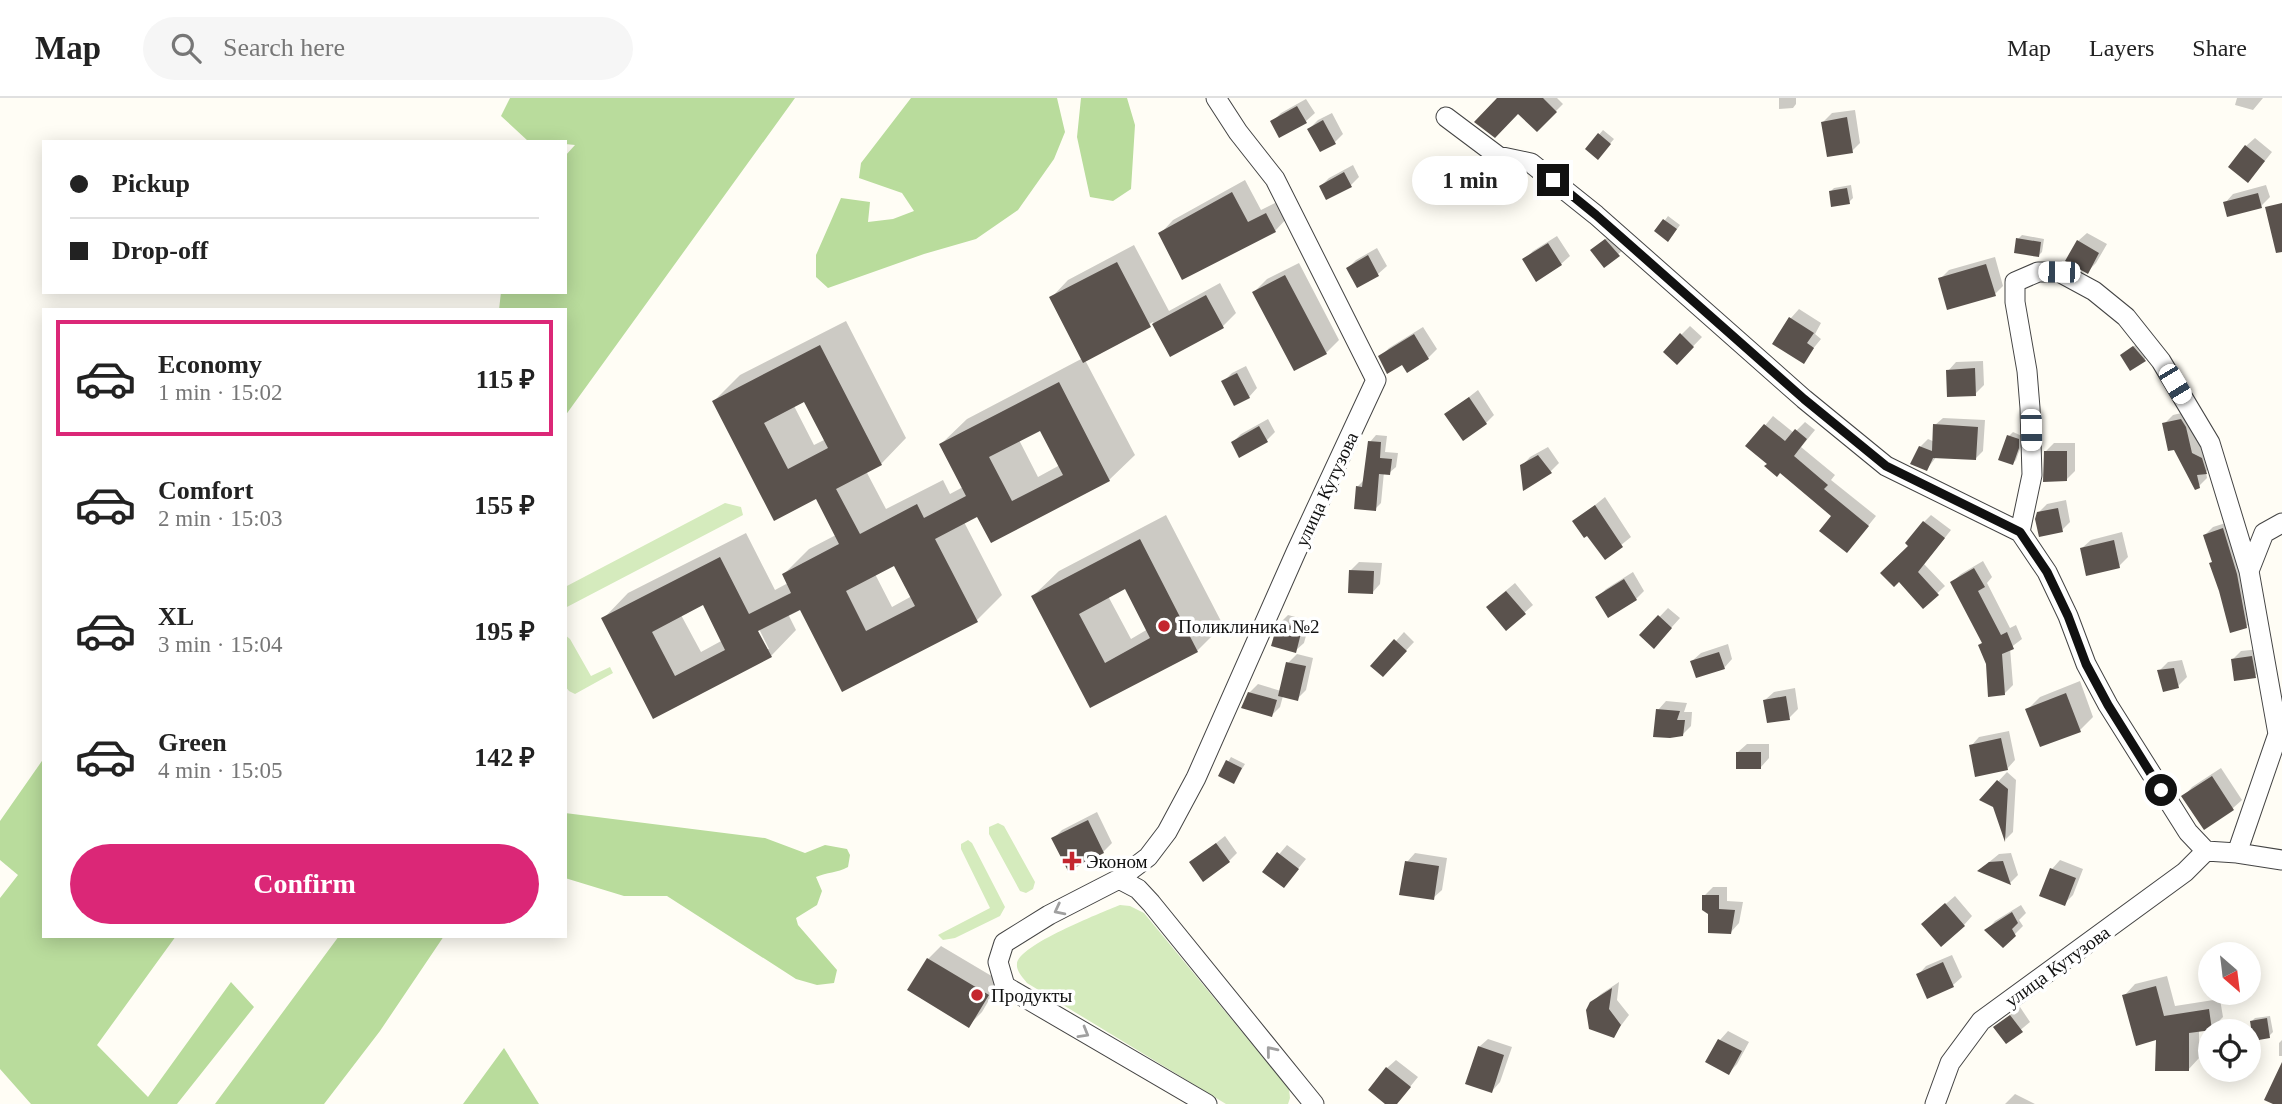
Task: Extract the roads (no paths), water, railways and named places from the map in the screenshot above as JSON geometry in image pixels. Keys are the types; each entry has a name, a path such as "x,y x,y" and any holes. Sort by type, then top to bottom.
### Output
{"street":[{"name":"улица Кутузова","path":"1207,1104 1005,986 998,962 1004,943 1038,921 1119,879 1148,857 1161,840 1196,779 1296,552 1376,380 1275,179 1238,132 1216,98"},
{"path":"1446,117 1498,156 1531,163 1596,215 1794,390 1886,466 2020,532 2047,572 2068,616 2086,664 2108,705 2188,832 2206,851 2282,860"},
{"path":"2020,532 2032,475 2029,396 2015,302 2015,282 2038,272 2059,272 2094,291 2126,317 2161,361 2210,443 2249,571 2278,734 2237,853"},
{"path":"2249,571 2264,533 2282,523"},
{"name":"улица Кутузова","path":"1935,1104 1950,1063 1981,1021 2185,872 2206,851"},
{"path":"1119,879 1138,889 1151,903 1314,1104"}],"place":[{"name":"Поликлиника №2","path":"1164,626"},
{"name":"Эконом","path":"1072,861"},
{"name":"Продукты","path":"977,995"}]}
